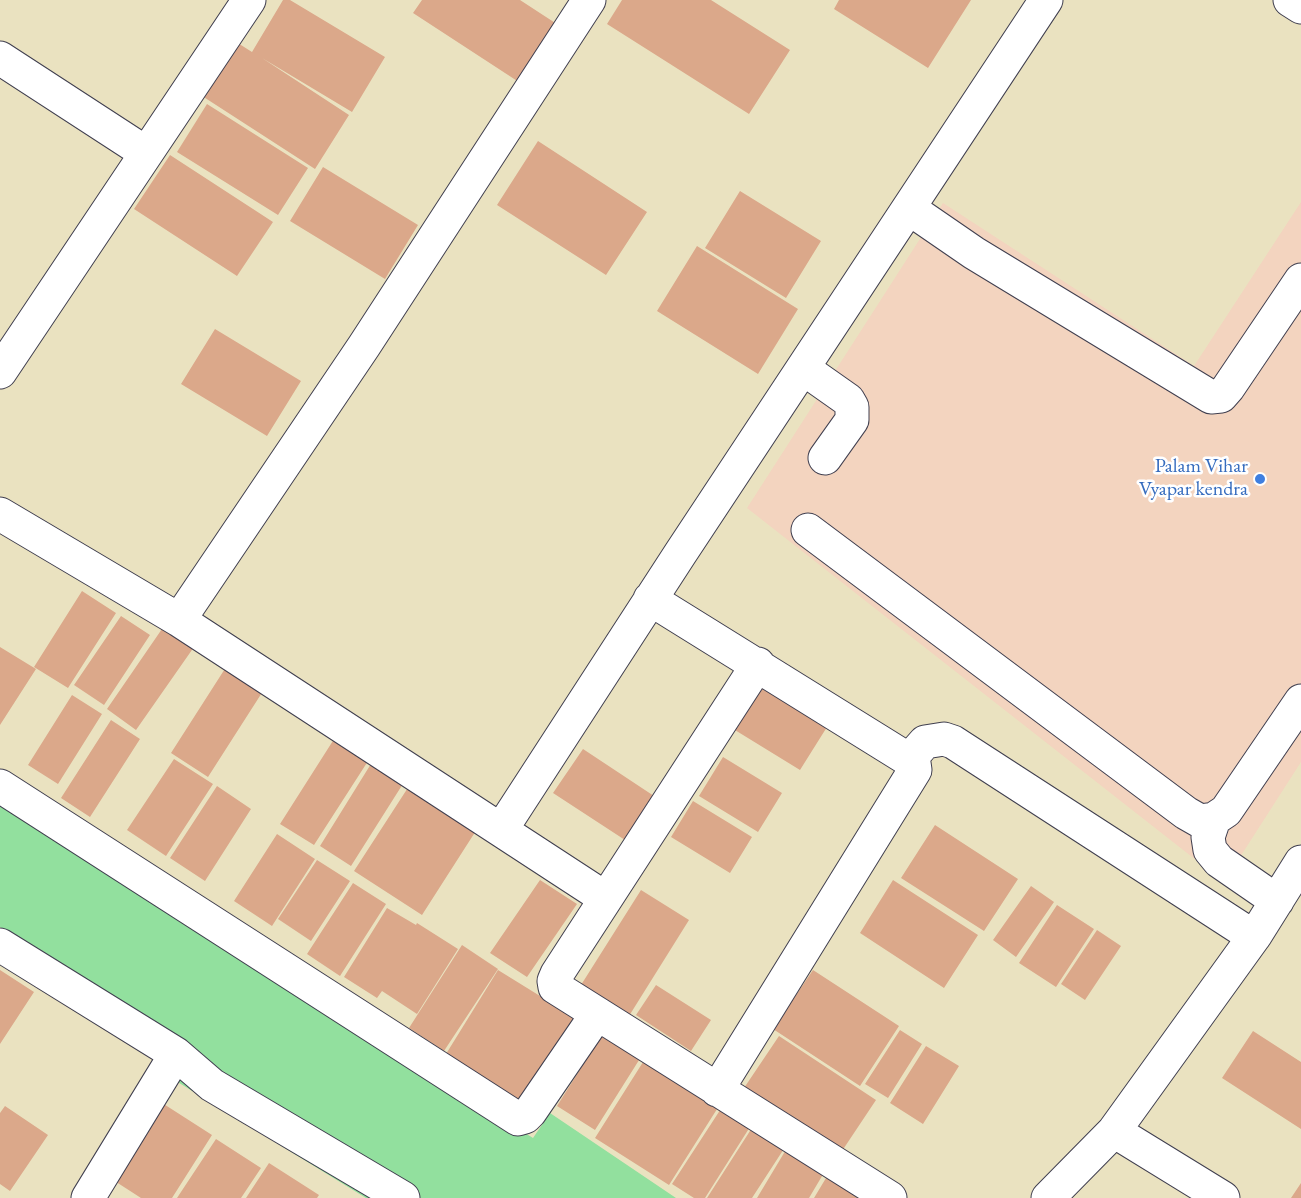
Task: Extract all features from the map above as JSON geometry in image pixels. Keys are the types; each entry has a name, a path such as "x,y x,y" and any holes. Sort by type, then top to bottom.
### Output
{"street":[{"path":"0,372 249,0"},
{"path":"501,830 650,599 910,209 1046,0"},
{"path":"1290,0 1301,7"},
{"path":"179,621 364,346 578,4"},
{"path":"0,58 146,153"},
{"path":"910,209 967,249 1211,397 1221,396 1228,388 1301,280"},
{"path":"804,369 848,400 852,407 852,420 825,458"},
{"path":"0,514 179,621 605,898"},
{"path":"808,530 1186,813 1200,821 1214,819 1226,811 1301,701"},
{"path":"650,599 910,759 914,763 915,770 717,1090"},
{"path":"758,664 605,898 554,981 555,987 890,1198"},
{"path":"910,759 925,742 944,739 953,742 1254,937"},
{"path":"0,786 518,1119 530,1112 597,1014"},
{"path":"1214,819 1208,837 1210,850 1219,861 1276,901"},
{"path":"1048,1198 1114,1131 1254,937 1301,862"},
{"path":"0,945 176,1054 212,1085 403,1198"},
{"path":"88,1198 176,1054"},
{"path":"1114,1131 1223,1198"}],"shaded area":[{"path":"1301,202 1301,762 1224,882 747,508 943,203 1194,366"}],"green space":[{"path":"0,802 533,1138 550,1113 676,1198 366,1198 176,1081 196,1052 0,927"}],"building":[{"path":"283,0 290,0 385,57 352,112 262,58 349,115 315,169 199,94 233,40 252,52"},
{"path":"422,0 520,0 566,30 528,88 413,13"},
{"path":"622,0 711,0 790,50 749,114 607,24"},
{"path":"839,0 971,0 928,68 834,9"},
{"path":"207,104 308,168 278,215 177,152"},
{"path":"538,141 647,212 606,275 497,205"},
{"path":"170,155 273,222 237,276 134,209"},
{"path":"323,167 418,225 385,279 290,221"},
{"path":"740,191 821,241 786,298 705,248"},
{"path":"697,246 798,309 758,374 657,311"},
{"path":"215,329 301,381 267,436 181,384"},
{"path":"82,591 116,613 68,688 34,667"},
{"path":"121,616 150,635 104,705 74,685"},
{"path":"164,626 194,647 136,730 107,709"},
{"path":"0,647 36,669 0,725"},
{"path":"228,664 265,688 208,777 171,753"},
{"path":"756,684 827,727 800,770 730,727"},
{"path":"72,695 102,714 58,784 28,765"},
{"path":"111,720 140,739 90,817 61,798"},
{"path":"336,736 370,758 314,845 280,824"},
{"path":"583,749 654,796 625,840 553,793"},
{"path":"723,757 782,793 758,832 699,796"},
{"path":"174,759 213,784 166,856 127,830"},
{"path":"374,759 406,779 351,866 320,846"},
{"path":"411,783 479,826 422,915 354,871"},
{"path":"217,786 251,809 205,881 170,858"},
{"path":"693,801 752,837 730,873 671,837"},
{"path":"935,825 1018,879 984,931 901,878"},
{"path":"277,834 315,859 272,926 234,901"},
{"path":"317,860 350,881 311,941 278,919"},
{"path":"540,880 577,904 527,977 490,953"},
{"path":"893,880 978,935 944,988 860,933"},
{"path":"353,883 386,904 340,976 307,954"},
{"path":"1031,886 1054,902 1016,957 993,940"},
{"path":"641,890 689,920 629,1016 581,985"},
{"path":"1057,905 1094,929 1056,987 1019,963"},
{"path":"387,908 416,925 417,923 458,949 417,1014 382,991 377,998 344,977"},
{"path":"1097,930 1121,946 1085,1000 1061,984"},
{"path":"462,945 498,969 444,1051 409,1028"},
{"path":"0,970 34,992 0,1044"},
{"path":"498,970 574,1017 521,1102 446,1054"},
{"path":"813,970 899,1026 860,1086 773,1029"},
{"path":"656,985 711,1020 691,1051 636,1015"},
{"path":"608,1025 646,1049 595,1130 557,1106"},
{"path":"900,1030 922,1044 888,1098 865,1084"},
{"path":"1253,1031 1301,1062 1301,1129 1222,1078"},
{"path":"779,1036 876,1100 840,1154 742,1091"},
{"path":"926,1046 959,1066 923,1124 890,1103"},
{"path":"650,1051 724,1098 669,1185 595,1138"},
{"path":"159,1101 212,1135 172,1198 141,1198 110,1178"},
{"path":"726,1101 755,1119 705,1198 694,1198 672,1184"},
{"path":"5,1106 48,1135 10,1191 0,1184 0,1113"},
{"path":"757,1120 789,1141 752,1198 707,1198"},
{"path":"216,1139 261,1168 241,1198 177,1198"},
{"path":"790,1143 828,1166 809,1198 757,1198"},
{"path":"269,1163 319,1195 317,1198 246,1198"},
{"path":"832,1168 864,1189 858,1198 814,1198"},
{"path":"1301,1183 1301,1198 1291,1198"}],"place":[{"name":"Palam Vihar Vyapar kendra","path":"1260,479"}]}
